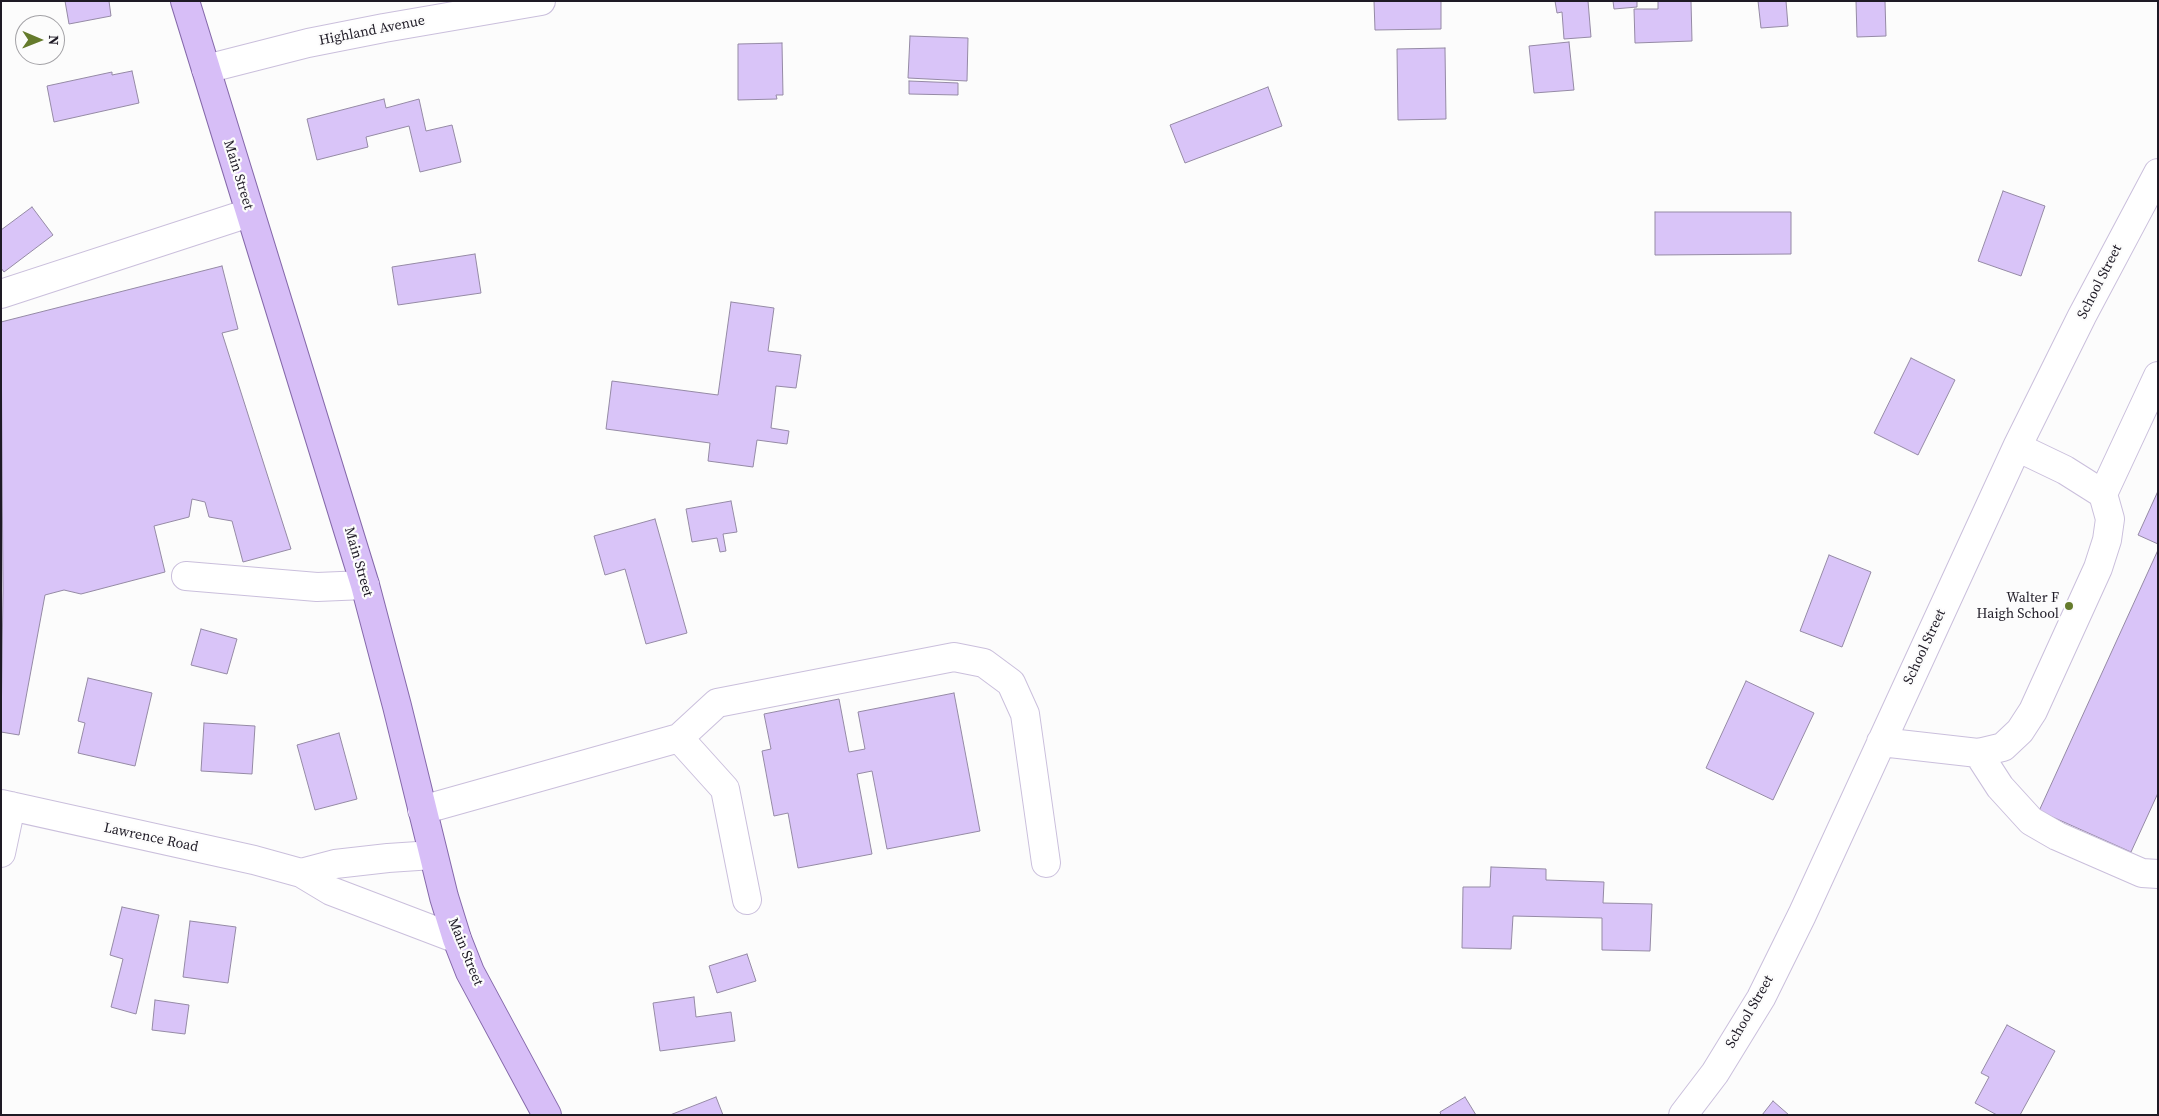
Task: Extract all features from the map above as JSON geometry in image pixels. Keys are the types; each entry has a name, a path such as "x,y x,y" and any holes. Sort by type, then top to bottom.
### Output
{"main road":[{"name":"Main Street","path":"185,1 364,585 397,706 433,855 457,939 470,972 547,1115"}],"street":[{"name":"Highland Avenue","path":"206,69 327,39 541,1"},
{"name":"School Street","path":"1683,1115 1715,1073 1761,998 1802,915 2017,447 2086,307 2158,173"},
{"path":"1,294 249,213"},
{"path":"1880,742 1978,753 2003,748 2020,731 2033,711 2098,568 2107,540 2110,519 2103,494 2158,376"},
{"path":"2017,447 2065,470 2103,494"},
{"path":"186,576 317,587 364,585"},
{"path":"422,810 679,738 717,703 954,657 984,663 1010,683 1025,714 1046,862"},
{"path":"679,738 725,789 747,900"},
{"path":"1978,753 2000,787 2031,821 2057,836 2142,873 2158,874"},
{"path":"1,852 6,805"},
{"name":"Lawrence Road","path":"6,805 254,860 301,873 331,891 457,939"},
{"path":"301,873 335,864 433,855"}],"building":[{"path":"65,1 109,1 111,16 69,24"},
{"path":"1374,1 1441,1 1441,29 1375,30"},
{"path":"1555,1 1588,1 1591,37 1564,39 1562,12 1557,13"},
{"path":"1613,1 1637,1 1637,7 1614,9"},
{"path":"1658,1 1691,1 1692,41 1635,43 1634,9 1658,9"},
{"path":"1758,1 1786,1 1788,26 1761,28"},
{"path":"1856,1 1885,1 1886,36 1857,37"},
{"path":"910,36 968,38 967,81 908,78"},
{"path":"1569,42 1574,90 1534,93 1529,46"},
{"path":"782,43 783,95 776,95 777,99 738,100 738,44"},
{"path":"1445,48 1446,119 1398,120 1397,49"},
{"path":"132,71 139,103 54,122 47,86 112,72 112,75"},
{"path":"909,81 958,83 958,95 909,94"},
{"path":"1268,87 1282,126 1185,163 1170,125"},
{"path":"384,99 386,108 419,99 426,131 452,125 461,162 420,172 409,126 366,137 368,147 317,160 307,119"},
{"path":"2003,191 2045,206 2021,276 1978,261"},
{"path":"32,207 53,235 4,272 1,268 1,230"},
{"path":"1655,212 1791,212 1791,254 1655,255"},
{"path":"475,254 481,293 398,305 392,267"},
{"path":"222,266 238,329 222,333 291,549 243,562 232,521 209,517 205,502 192,499 189,517 154,526 165,572 81,594 64,590 45,595 19,735 1,732 3,590 1,322"},
{"path":"731,302 774,308 768,351 801,355 796,388 776,386 771,428 789,431 787,444 757,440 753,467 708,461 710,443 606,429 612,381 718,395"},
{"path":"1911,358 1955,380 1918,455 1874,433"},
{"path":"2158,491 2158,544 2138,535"},
{"path":"731,501 737,532 723,534 726,551 720,552 717,538 692,542 686,509"},
{"path":"655,519 687,633 646,644 625,569 605,575 594,536"},
{"path":"2158,550 2158,793 2131,852 2039,811"},
{"path":"1829,555 1871,572 1842,647 1800,631"},
{"path":"201,629 237,639 227,674 191,665"},
{"path":"88,678 152,693 135,766 78,753 85,723 78,721"},
{"path":"1746,681 1814,713 1773,800 1706,768"},
{"path":"954,693 980,831 887,849 872,771 857,774 872,854 798,868 788,813 774,816 762,751 771,749 764,714 839,699 849,752 865,749 858,712"},
{"path":"204,723 255,726 252,774 201,771"},
{"path":"339,733 357,799 315,810 297,745"},
{"path":"1491,867 1546,869 1546,880 1604,882 1603,903 1652,904 1650,951 1602,950 1602,918 1513,916 1511,949 1462,948 1463,887 1490,887"},
{"path":"122,907 159,915 136,1014 111,1007 123,959 110,955"},
{"path":"190,921 236,927 228,983 183,977"},
{"path":"747,954 756,981 717,993 709,966"},
{"path":"694,997 696,1017 731,1012 735,1041 660,1051 653,1003"},
{"path":"155,1000 189,1005 185,1034 152,1030"},
{"path":"2007,1025 2055,1051 2020,1115 1997,1115 1975,1103 1989,1077 1981,1073"},
{"path":"716,1097 723,1115 670,1115"},
{"path":"1465,1097 1476,1115 1441,1115 1440,1112"},
{"path":"1773,1101 1789,1115 1762,1115"}],"place":[{"name":"Walter F Haigh School","path":"2069,606"}]}
